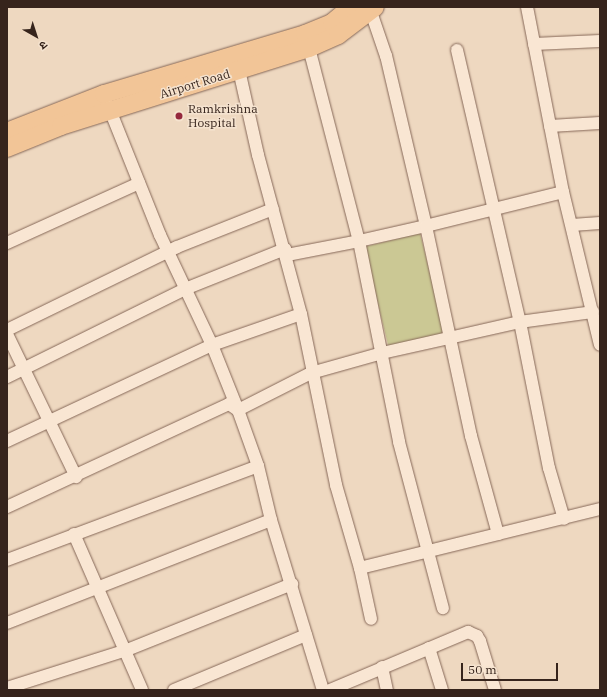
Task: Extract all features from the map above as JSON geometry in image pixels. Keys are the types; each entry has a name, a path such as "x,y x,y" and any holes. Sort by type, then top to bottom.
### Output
{"main road":[{"name":"Airport Road","path":"7,132 107,102 305,34 332,23 351,7"},
{"name":"Airport Road","path":"7,148 107,102 239,70 309,48 338,35 373,10"}],"street":[{"path":"527,7 563,192 600,345"},
{"path":"373,10 386,56 426,226 471,436 498,534"},
{"path":"534,44 600,41"},
{"path":"309,48 359,241 411,495 443,608"},
{"path":"457,50 520,322 549,468 564,519"},
{"path":"239,70 258,155 286,252 301,314 311,373 336,485 360,568 371,620"},
{"path":"107,102 167,251 212,345 238,410 258,466 270,520 292,584 306,635 324,690"},
{"path":"550,126 600,123"},
{"path":"7,243 139,183"},
{"path":"7,377 185,289 286,252 359,241 494,210 563,192"},
{"path":"7,330 167,251 273,209"},
{"path":"572,225 600,223"},
{"path":"238,410 311,373 382,353 520,322 593,312"},
{"path":"7,441 49,423 212,345 301,314"},
{"path":"7,334 76,477"},
{"path":"7,506 76,477 229,404 238,410"},
{"path":"7,560 258,466"},
{"path":"360,568 600,509"},
{"path":"7,623 99,589 270,520"},
{"path":"74,534 127,650 142,690"},
{"path":"7,688 127,650 292,584"},
{"path":"330,690 468,632 477,636 483,649 495,690"},
{"path":"174,690 201,685 306,635"},
{"path":"429,648 442,690"},
{"path":"382,667 386,690"}],"shaded area":[{"path":"420,233 445,334 389,348 364,247"}],"place":[{"name":"Ramkrishna Hospital","path":"179,116"}]}
